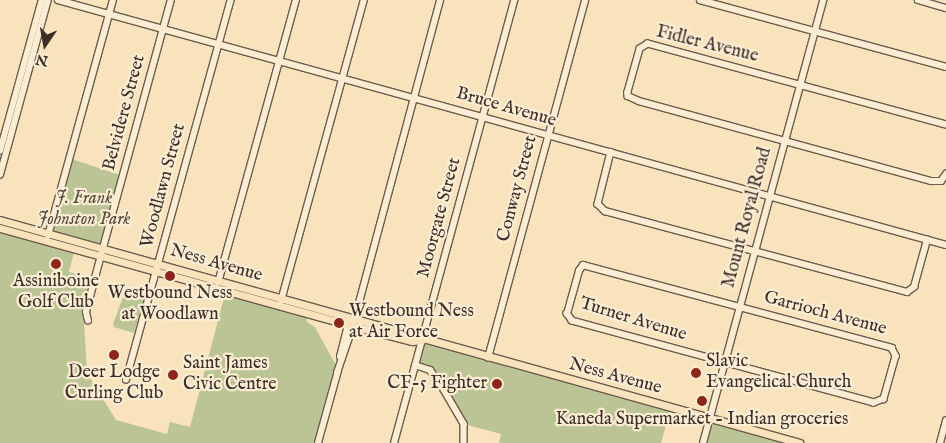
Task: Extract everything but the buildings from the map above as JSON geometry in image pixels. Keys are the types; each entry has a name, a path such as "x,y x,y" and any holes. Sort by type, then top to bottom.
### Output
{"main road":[{"name":"Ness Avenue","path":"0,220 47,237"},
{"name":"Ness Avenue","path":"0,228 47,237 281,301 353,316 414,335 422,340 800,443"},
{"name":"Ness Avenue","path":"281,301 351,325 412,341 422,340"}],"street":[{"path":"0,151 42,0"},
{"path":"0,175 48,0"},
{"name":"Bruce Avenue","path":"58,0 946,246"},
{"path":"47,237 113,0"},
{"name":"Belvidere Street","path":"88,321 86,312 171,0"},
{"name":"Woodlawn Street","path":"126,380 231,0"},
{"path":"218,284 296,0"},
{"path":"281,301 364,0"},
{"path":"318,443 440,0"},
{"name":"Moorgate Street","path":"394,443 514,0"},
{"name":"Conway Street","path":"488,358 585,0"},
{"path":"700,0 946,67"},
{"name":"Mount Royal Road","path":"703,443 823,0"},
{"path":"918,0 946,8"},
{"name":"Fidler Avenue","path":"785,140 633,100 628,92 638,53 643,45 648,44 800,85"},
{"path":"800,85 946,125"},
{"path":"785,140 936,182 946,174"},
{"path":"611,152 598,200 600,208 907,292 914,287 927,240"},
{"name":"Turner Avenue","path":"724,362 572,320 568,314 578,271 582,266 589,265 740,306"},
{"name":"Garrioch Avenue","path":"724,362 877,403 885,397 896,358 892,348 740,306"},
{"path":"415,365 430,370 439,381 464,424 464,443"},
{"path":"940,443 946,421"}],"green space":[{"name":"J. Frank Johnston Park","path":"69,158 123,176 103,248 48,234"},
{"name":"Assiniboine Golf Club","path":"0,228 75,248 69,272 95,279 86,312 88,321 84,321 87,373 116,420 167,434 170,422 190,427 226,290 306,313 307,322 315,327 338,369 318,443 0,443"},
{"path":"126,289 145,296 134,333 114,327 113,324"},
{"path":"422,340 671,408 661,443 499,443 501,434 464,424 436,376 415,365"},
{"path":"709,418 799,443 703,443"}],"place":[{"name":"Assiniboine Golf Club","path":"56,264"},
{"name":"Westbound Ness at Woodlawn","path":"170,276"},
{"name":"Westbound Ness at Air Force","path":"339,323"},
{"name":"Deer Lodge Curling Club","path":"114,355"},
{"name":"Slavic Evangelical Church","path":"696,373"},
{"name":"Saint James Civic Centre","path":"173,375"},
{"name":"CF-5 Fighter","path":"497,384"},
{"name":"Kaneda Supermarket - Indian groceries","path":"702,401"}]}
